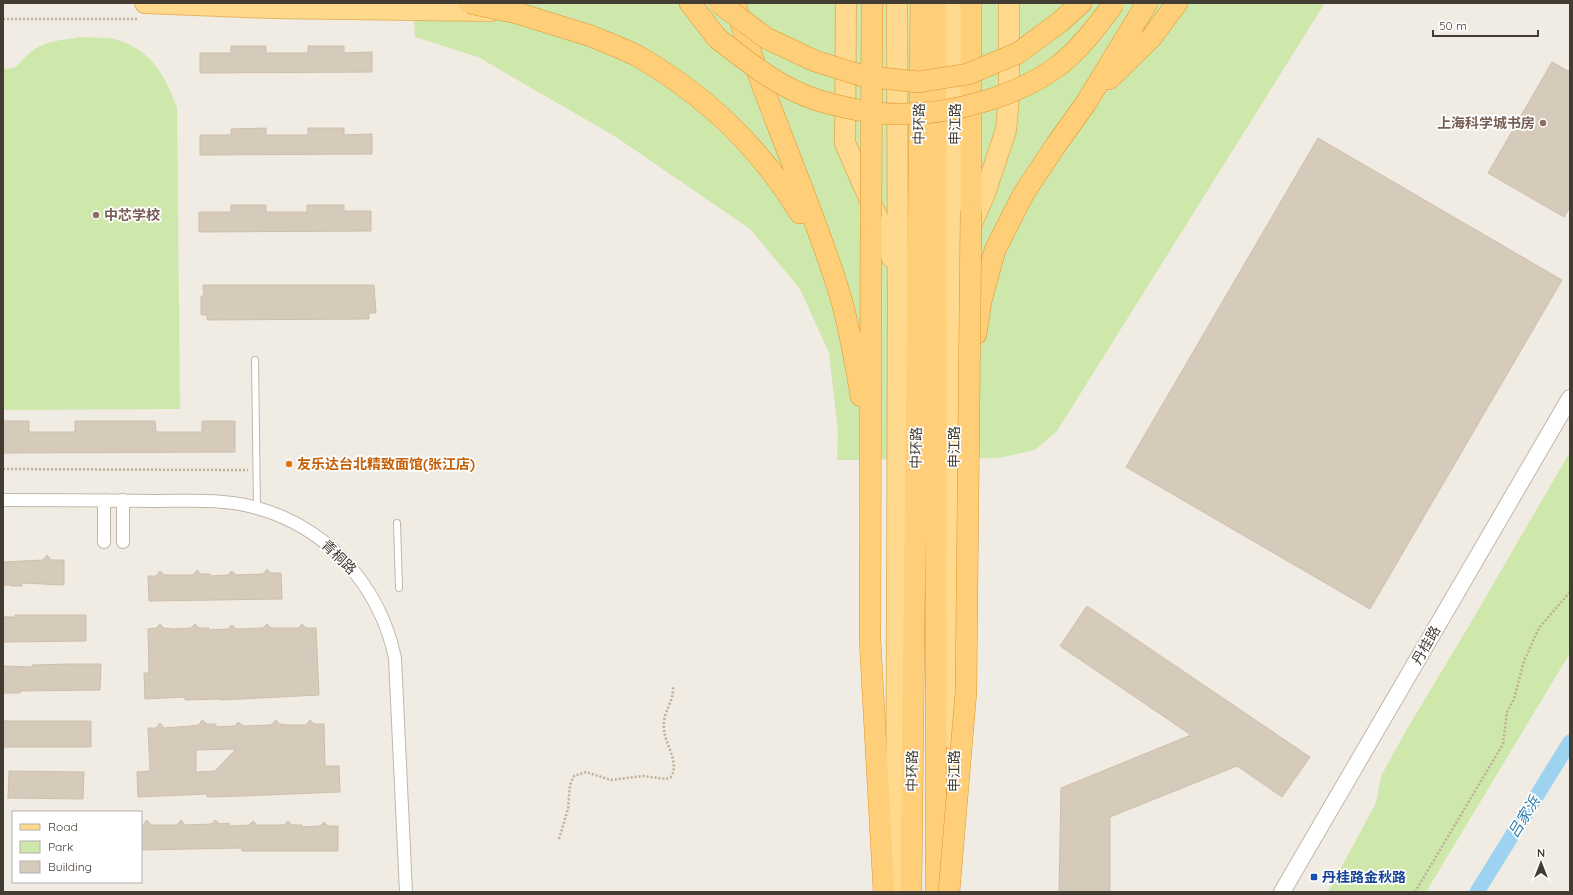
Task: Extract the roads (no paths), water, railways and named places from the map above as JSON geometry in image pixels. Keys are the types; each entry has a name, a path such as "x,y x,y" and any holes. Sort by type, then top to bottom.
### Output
{"highway":[{"path":"469,3 517,13 591,36 640,58 680,85 715,111 758,154 786,189 826,255"},
{"path":"690,3 717,38 758,71 786,86 816,100 858,110 904,114 966,108 1018,89 1058,66 1098,26 1114,3"},
{"path":"719,3 766,38 815,61 863,76 918,82 968,74 1018,53 1060,22 1081,3"},
{"path":"735,3 745,39 840,296 861,395 870,460"},
{"path":"872,3 870,640 884,892"},
{"name":"中环路","path":"910,892 921,3"},
{"name":"中环路","path":"936,3 936,892"},
{"path":"949,892 966,692 970,374 971,3"},
{"path":"970,374 981,301 995,250 1024,193 1086,103 1147,3"},
{"path":"1086,103 1151,38 1177,3"}],"main road":[{"path":"145,3 279,9 496,12 518,3"},
{"path":"846,3 845,143 882,228 894,264 898,310"},
{"path":"896,892 898,310 897,3"},
{"name":"申江路","path":"954,3 954,892"},
{"path":"954,265 985,194 1006,130 1009,97 1009,3"}],"street":[{"name":"丹桂路","path":"1282,892 1570,398"},
{"name":"丹桂路","path":"1291,892 1570,412"},
{"name":"青桐路","path":"3,500 216,502 257,508 300,526 332,549 359,576 382,615 390,638 398,684 406,892"},
{"path":"104,500 104,542"},
{"path":"123,500 123,542"}],"lane":[{"path":"255,360 257,508"},
{"path":"396,523 398,588"}],"waterway":[{"name":"吕家浜","path":"1477,892 1570,742"}],"place":[{"name":"上海科学城书房","path":"1543,123"},
{"name":"中芯学校","path":"96,215"},
{"name":"友乐达台北精致面馆(张江店)","path":"289,464"},
{"name":"丹桂路金秋路","path":"1314,877"}]}
